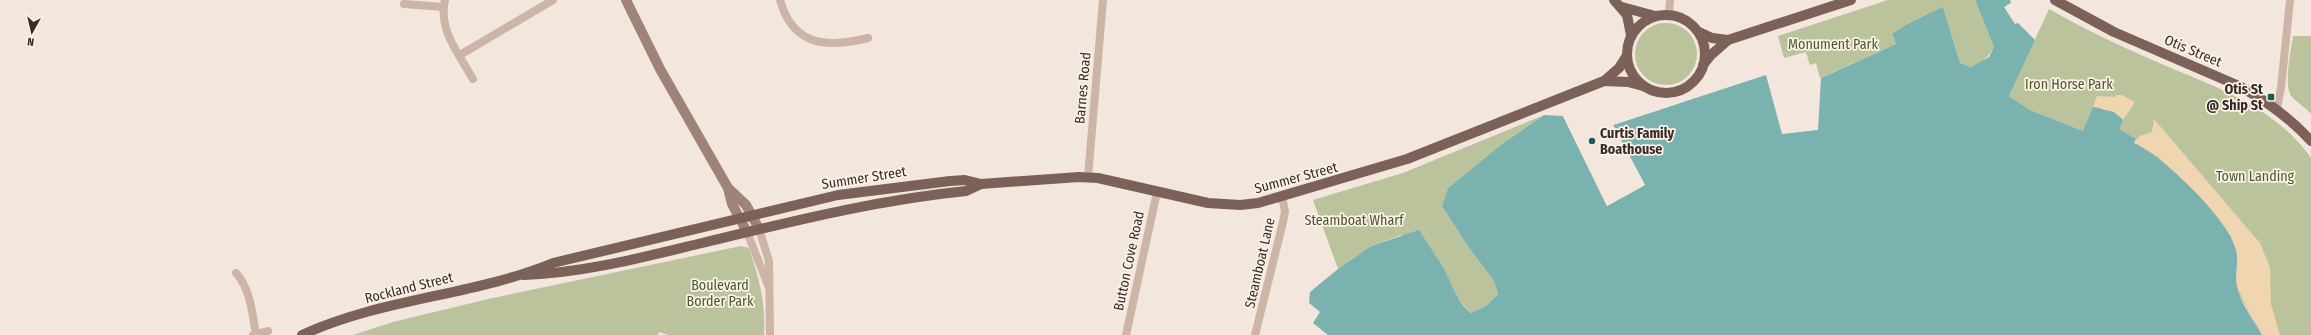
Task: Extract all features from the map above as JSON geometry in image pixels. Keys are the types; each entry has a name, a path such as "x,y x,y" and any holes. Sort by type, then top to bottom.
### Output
{"main road":[{"path":"1728,40 1712,38 1698,32 1690,23 1669,14 1655,16 1641,24 1631,35 1627,46 1626,57 1635,77 1643,86 1658,92 1675,92 1693,82 1711,55 1728,40 1851,0"},
{"name":"Otis Street","path":"2055,0 2114,32 2239,86 2277,108 2311,141"},
{"path":"1618,3 1655,16"},
{"path":"1618,3 1629,21 1631,35"},
{"path":"1698,32 1703,52 1703,65"},
{"name":"Summer Street","path":"740,218 838,195 885,188 965,180 981,184 1088,177 1112,180 1189,200 1229,205 1250,205 1282,197 1407,159 1604,81 1619,68 1626,57"},
{"name":"Summer Street","path":"1604,81 1628,82 1643,86"},
{"name":"Summer Street","path":"747,232 856,206 966,190 981,184"},
{"name":"Rockland Street","path":"302,335 357,315 524,275 553,263 740,218"},
{"name":"Rockland Street","path":"524,275 556,274 647,256 747,232"}],"street":[{"path":"460,55 553,0"},
{"path":"626,0 660,69 728,188 732,204 747,232 769,288"},
{"path":"780,0 792,25 814,41 835,44 868,38"},
{"name":"Barnes Road","path":"1088,177 1103,0"},
{"path":"1669,14 1670,0"},
{"path":"2277,108 2282,81 2290,0"},
{"path":"404,4 444,4 445,29 473,79"},
{"path":"728,188 741,199 752,215 759,229 769,261 770,335"},
{"name":"Button Cove Road","path":"1126,335 1157,192"},
{"name":"Steamboat Lane","path":"1255,335 1283,222 1285,211 1282,197"},
{"path":"236,273 243,282 249,297 254,335 268,331"}],"green space":[{"name":"Monument Park","path":"1888,0 1975,0 1994,47 1984,59 1971,67 1960,63 1943,7 1892,35 1896,44 1820,78 1816,63 1810,65 1806,52 1784,58 1778,36"},
{"name":"Town Landing","path":"2049,9 2149,59 2205,82 2244,101 2263,112 2297,140 2311,158 2311,335 2262,335 2239,294 2136,139 2118,129 2114,112 2103,108 2083,131 2030,110 2009,96"},
{"path":"1666,23 1683,28 1688,32 1692,37 1697,54 1692,71 1688,76 1683,80 1666,85 1649,80 1644,76 1640,71 1635,54 1640,37 1644,32 1649,28"},
{"path":"2293,36 2311,36 2311,114 2292,97 2289,92 2288,68"},
{"name":"Steamboat Wharf","path":"1544,115 1502,144 1448,188 1442,206 1467,245 1494,281 1498,294 1486,306 1471,313 1456,297 1443,268 1401,235 1371,246 1338,269 1313,200 1403,173"},
{"name":"Boulevard Border Park","path":"741,246 749,248 759,281 763,302 764,335 668,335 659,332 658,335 353,335 393,322 488,299"}],"sand":[{"path":"2116,95 2122,95 2135,102 2123,120 2110,111 2093,107 2097,96 2115,97"},
{"path":"2154,119 2260,243 2270,267 2271,304 2280,335 2262,335 2236,286 2231,236 2205,203 2158,157 2134,143 2140,136 2152,132"}],"water":[{"path":"1975,0 2010,0 2011,3 2004,7 2015,24 2018,23 2035,40 2009,96 2030,110 2083,131 2093,107 2114,112 2123,120 2119,129 2136,139 2134,143 2160,160 2176,174 2220,220 2230,235 2235,247 2237,257 2236,281 2239,292 2244,305 2262,335 1328,335 1313,323 1320,312 1309,303 1310,292 1338,269 1371,246 1419,230 1444,269 1461,303 1471,313 1486,306 1498,294 1494,281 1467,245 1442,206 1448,188 1502,144 1544,115 1563,116 1607,206 1645,185 1613,125 1766,75 1782,134 1818,130 1821,78 1896,44 1892,34 1906,25 1943,7 1960,63 1971,67 1989,57 1994,47"}],"pier":[{"path":"1676,102 1677,104 1613,125 1645,185 1607,206 1562,114 1565,115 1608,203 1643,184 1611,124"}],"place":[{"name":"Otis St @ Ship St","path":"2271,97"},
{"name":"Curtis Family Boathouse","path":"1592,141"}],"park label":[{"name":"Iron Horse Park","path":"2069,84"}]}
